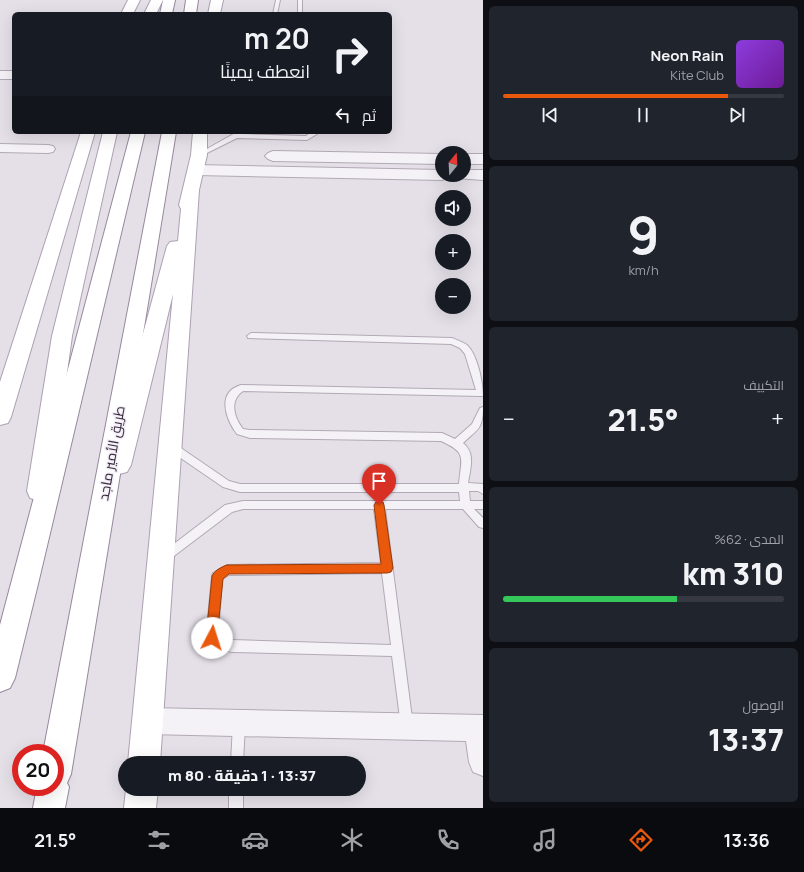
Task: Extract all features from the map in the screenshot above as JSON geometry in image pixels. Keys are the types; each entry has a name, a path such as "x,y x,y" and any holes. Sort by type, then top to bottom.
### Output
{"main road":[{"path":"124,12 127,0"},
{"path":"128,12 134,0"},
{"path":"140,12 144,0"},
{"path":"151,12 157,0"},
{"path":"166,12 169,0"},
{"path":"190,12 192,0"},
{"path":"206,0 206,12"},
{"path":"214,12 217,0"},
{"path":"0,417 87,134"},
{"path":"25,584 62,336 110,134"},
{"path":"0,678 25,584 138,134"},
{"name":"طريق الأمير ماجد","path":"60,744 88,579 169,134"},
{"path":"145,756 170,446 200,134"},
{"path":"0,423 105,155"},
{"path":"88,579 195,172"},
{"path":"49,808 51,796"},
{"path":"140,808 141,796"}],"street":[{"path":"0,66 12,66"},
{"path":"0,75 12,75"},
{"path":"0,148 48,149"},
{"path":"195,172 230,156"},
{"path":"261,156 435,159"},
{"path":"471,159 483,159"},
{"path":"195,172 435,175"},
{"path":"471,175 483,175"},
{"path":"148,721 480,728 483,762"}],"lane":[{"path":"275,12 278,0"},
{"path":"300,0 300,12"},
{"path":"195,172 239,134 307,138 314,134"},
{"path":"251,336 452,342 463,346 469,353 482,397 241,388 235,391 230,397 230,416 233,424 240,432 258,434 442,437 458,442 466,449 470,456 468,472 463,489 466,506 483,524"},
{"path":"458,442 476,426 483,410"},
{"path":"170,446 226,484 240,488 463,489 480,487 483,490"},
{"path":"161,559 229,508 243,505 483,505"},
{"path":"379,505 408,727"},
{"path":"387,568 227,570 217,576 212,638 220,644 232,646 398,651"},
{"path":"237,756 239,722"},
{"path":"236,796 236,808"}],"route":[{"path":"212,638 217,576 227,570 387,568 379,505"}]}
